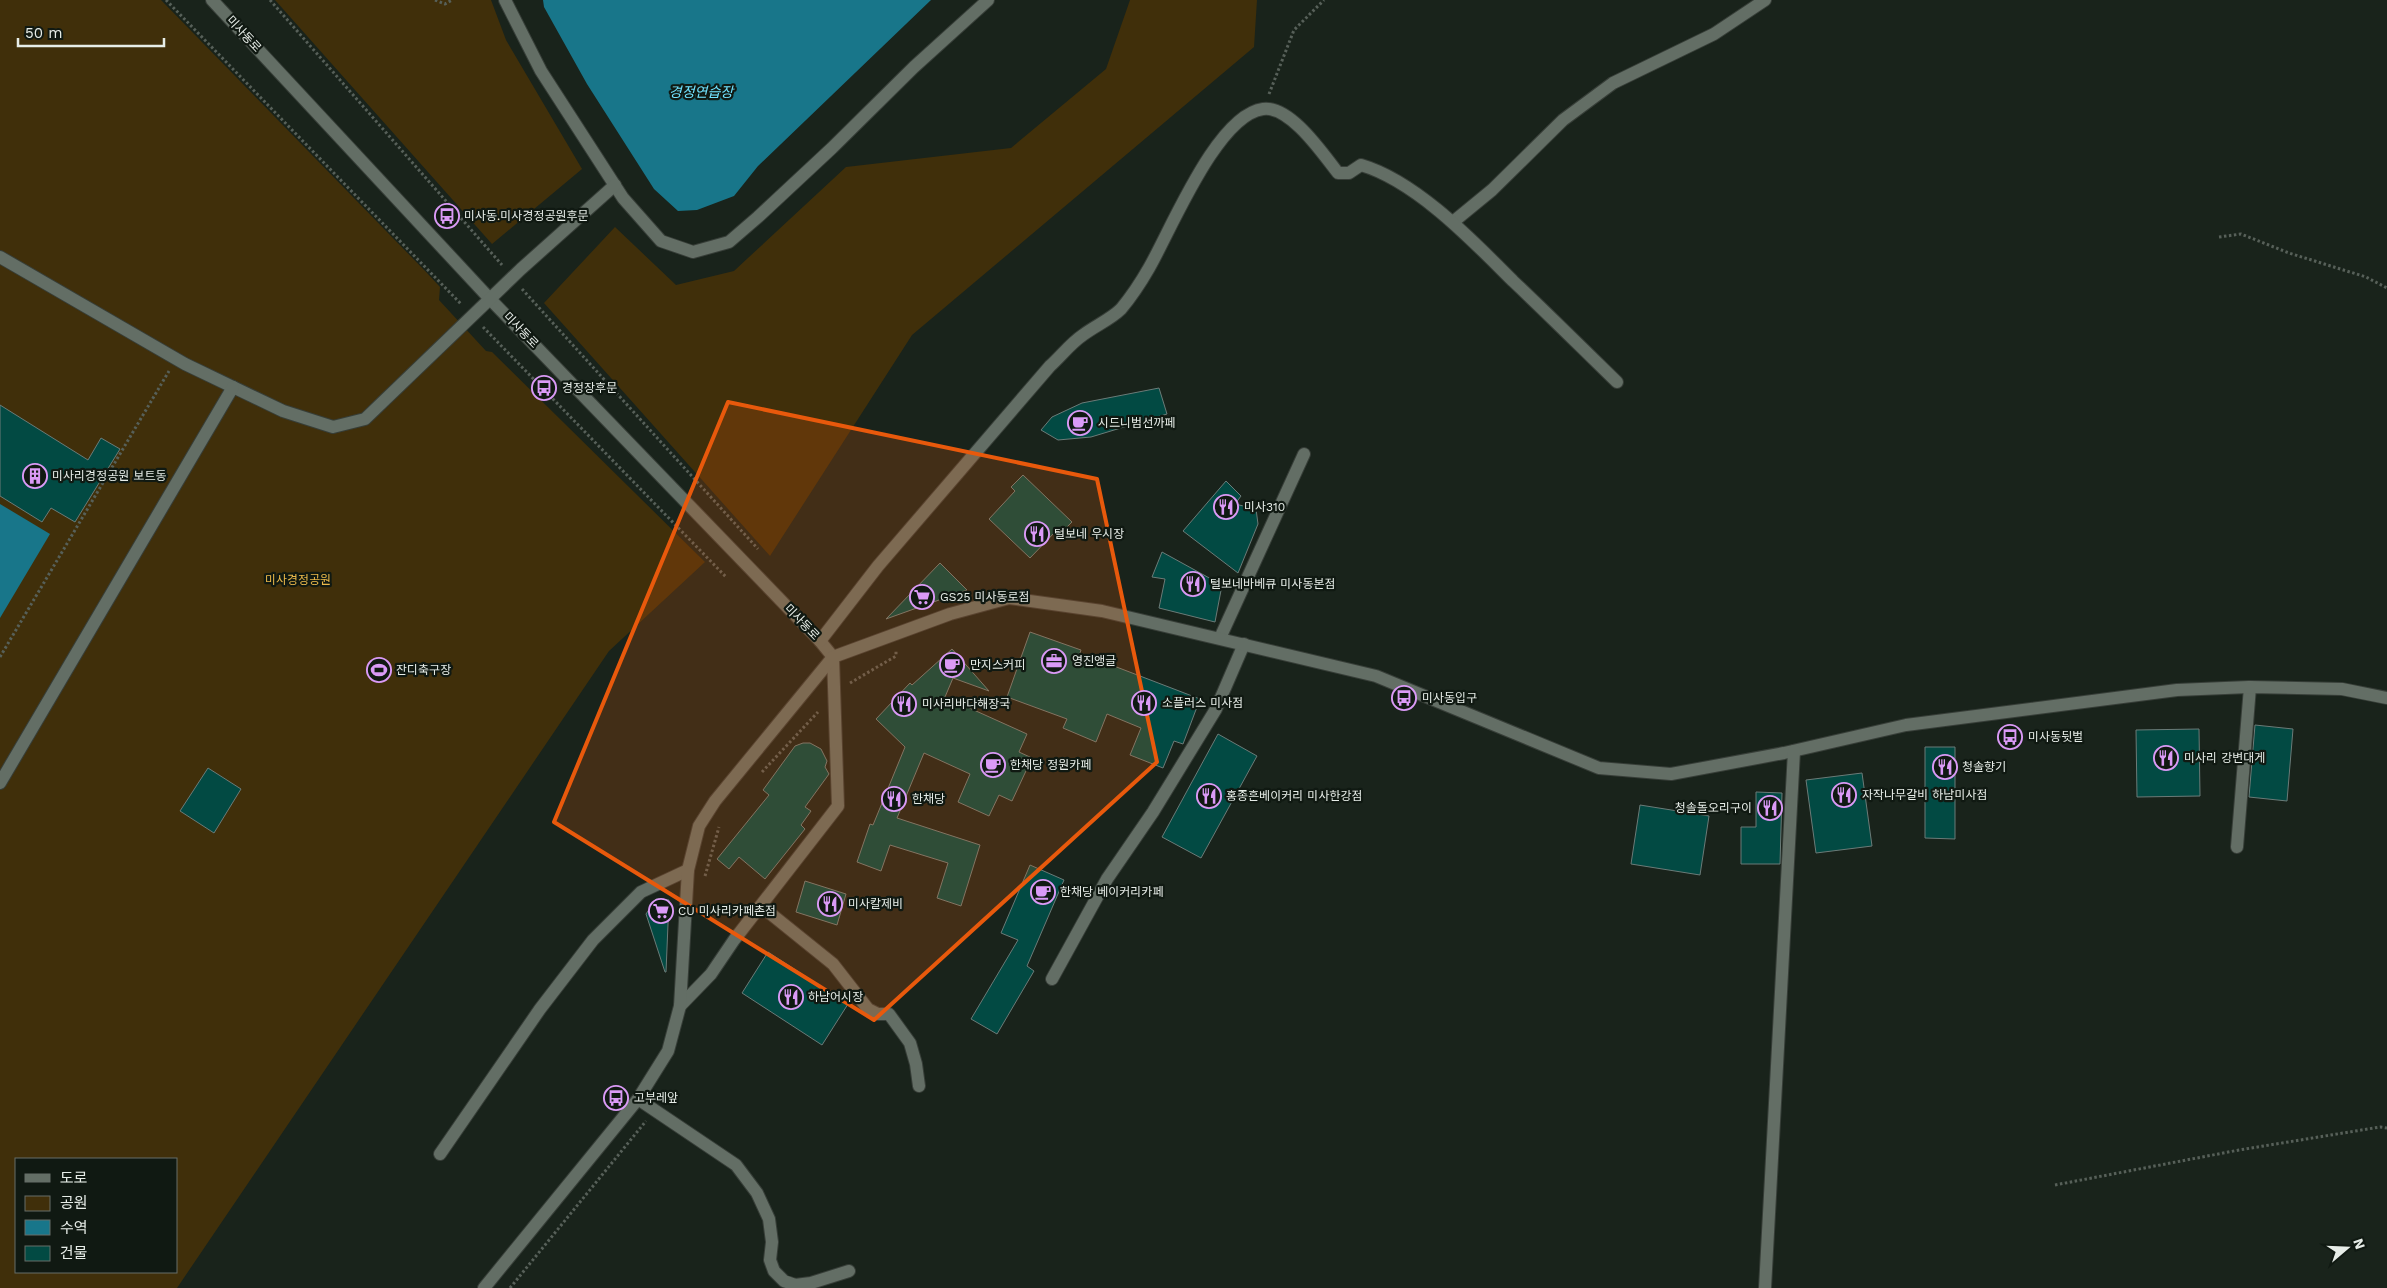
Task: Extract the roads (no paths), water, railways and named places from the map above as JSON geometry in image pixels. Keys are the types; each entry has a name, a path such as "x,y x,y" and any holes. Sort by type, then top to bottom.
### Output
{"street":[{"name":"미사동로","path":"212,0 490,299 820,641 833,657"},
{"path":"505,0 541,71 624,198 661,242 693,252 729,242 832,148 914,67 988,0"},
{"path":"1453,222 1492,190 1564,119 1613,83 1714,34 1764,0"},
{"path":"820,641 878,566 1050,366 1081,336 1120,310 1148,270 1201,170 1226,132 1245,115 1264,108 1280,112 1291,120 1338,173 1349,173 1361,165 1368,167 1388,176 1453,222 1617,382"},
{"path":"0,257 185,364 283,411 333,427 365,418 490,299 615,185"},
{"path":"0,783 233,387"},
{"path":"1220,638 1304,454"},
{"path":"484,1288 575,1173 638,1099 668,1051 680,1006 688,870 699,826 715,801 833,657 950,614 1009,598 1102,611 1376,676 1599,768 1671,774 1794,750 1906,725 2177,690 2250,687 2342,689 2387,698"},
{"path":"1052,979 1107,879 1153,812 1216,709 1244,644"},
{"path":"680,1006 711,974 838,806 833,657"},
{"path":"2238,847 2250,687"},
{"path":"1765,1288 1794,750"},
{"path":"440,1154 540,1009 593,940 641,892 688,870"},
{"path":"761,906 833,964 868,1009 878,1014 889,1014 910,1043 916,1064 918,1086"},
{"path":"638,1099 736,1165 757,1193 769,1219 772,1242 770,1260 774,1271 784,1281 796,1287 849,1271"}],"water":[{"name":"경정연습장","path":"543,0 931,0 758,166 734,196 697,210 678,211 654,189 587,84 544,7"},
{"path":"0,504 50,534 0,618"}],"place":[{"name":"미사동.미사경정공원후문","path":"447,216"},
{"name":"경정장후문","path":"544,388"},
{"name":"시드니범선까페","path":"1080,423"},
{"name":"미사리경정공원 보트동","path":"35,476"},
{"name":"미사310","path":"1226,507"},
{"name":"털보네 우시장","path":"1037,534"},
{"name":"털보네바베큐 미사동본점","path":"1193,584"},
{"name":"GS25 미사동로점","path":"922,597"},
{"name":"영진앵글","path":"1054,661"},
{"name":"만지스커피","path":"952,665"},
{"name":"잔디축구장","path":"379,670"},
{"name":"미사동입구","path":"1404,698"},
{"name":"소플러스 미사점","path":"1144,703"},
{"name":"미사리바다해장국","path":"904,704"},
{"name":"미사동뒷벌","path":"2010,737"},
{"name":"미사리 강변대게","path":"2166,758"},
{"name":"한채당 정원카페","path":"993,765"},
{"name":"청솔향기","path":"1945,767"},
{"name":"자작나무갈비 하남미사점","path":"1844,795"},
{"name":"홍종흔베이커리 미사한강점","path":"1209,796"},
{"name":"한채당","path":"894,799"},
{"name":"청솔돌오리구이","path":"1770,808"},
{"name":"한채당 베이커리카페","path":"1043,892"},
{"name":"미사칼제비","path":"830,904"},
{"name":"CU 미사리카페촌점","path":"661,911"},
{"name":"하남어시장","path":"791,997"},
{"name":"고부레앞","path":"616,1098"}],"park label":[{"name":"미사경정공원","path":"298,580"}]}
